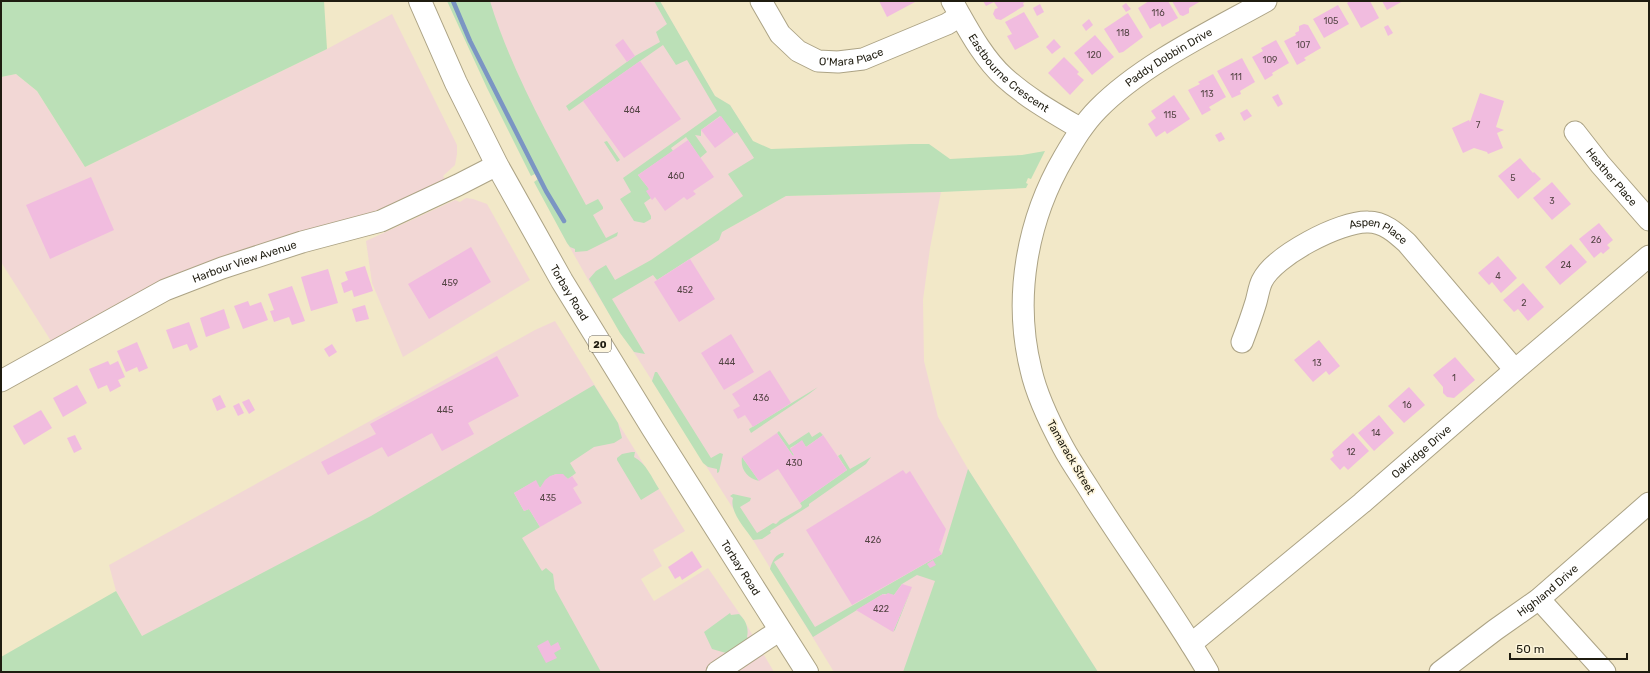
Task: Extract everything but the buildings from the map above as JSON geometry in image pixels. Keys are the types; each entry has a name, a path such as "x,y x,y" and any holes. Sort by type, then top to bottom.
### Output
{"main road":[{"name":"Torbay Road","path":"420,1 456,83 496,164 562,281 610,360 807,672"}],"street":[{"name":"O'Mara Place","path":"761,1 780,34 798,51 818,61 838,62 863,59 947,24 956,8"},
{"name":"Paddy Dobbin Drive","path":"1081,128 1102,105 1132,80 1154,65 1266,1"},
{"name":"Eastbourne Crescent","path":"956,8 976,43 1004,77 1045,108 1081,128"},
{"name":"Tamarack Street","path":"1081,128 1053,175 1039,212 1028,249 1024,285 1024,329 1031,370 1045,412 1063,448 1126,546 1192,644 1208,672"},
{"name":"Heather Place","path":"1575,132 1600,164 1649,220"},
{"name":"Harbour View Avenue","path":"1,381 165,290 222,268 302,242 381,221 458,185 496,164"},
{"name":"Aspen Place","path":"1242,342 1262,281 1277,263 1299,248 1330,231 1351,223 1369,222 1390,228 1407,242 1515,370"},
{"name":"Oakridge Drive","path":"1192,644 1362,504 1515,370 1649,256"},
{"name":"Highland Drive","path":"1440,672 1539,599 1649,503"},
{"path":"1539,599 1605,672"},
{"path":"717,672 780,630"}],"shaded area":[{"path":"477,1 660,1 715,96 730,105 762,156 772,184 722,232 786,196 941,192 930,248 923,300 924,361 938,417 968,469 1098,672 834,672 753,540 590,283 560,230"},
{"path":"392,14 457,145 455,165 443,176 446,181 411,198 364,215 183,273 126,299 51,341 1,262 1,77 16,74 37,91 85,167 327,49"},
{"path":"466,198 487,204 530,280 403,357 372,283 366,241 455,200 460,202"},
{"path":"555,321 685,531 653,550 662,566 641,579 654,601 708,568 742,617 774,672 132,672 142,636 116,591 109,565 535,330"}],"green space":[{"path":"1,1 324,1 327,49 85,167 37,91 16,74 1,77"},
{"path":"447,1 490,1 509,54 521,80 586,205 598,199 603,209 593,215 606,238 618,232 617,236 587,251 575,252 575,249 570,247 567,243 534,182 538,179 535,174 531,176 487,88"},
{"path":"654,1 660,1 715,96 730,105 753,141 771,149 929,144 950,159 1022,155 1045,151 1031,179 1028,178 1026,188 786,196 722,232 719,240 657,280 653,275 612,299 645,354 634,352 620,333 589,279 596,271 606,265 615,280 651,260 743,196 728,174 754,158 737,132 734,134 720,116 701,130 701,136 695,135 707,152 700,158 686,137 671,148 673,151 638,175 649,189 651,198 644,203 651,216 651,219 644,223 634,221 620,199 631,192 623,178 717,111 687,60 676,65 663,45 569,111 566,106 635,56 660,42 656,32 667,24"},
{"path":"607,141 620,160 617,162 604,142"},
{"path":"655,372 657,372 711,458 720,453 723,454 719,472 717,473 717,469 708,467 703,463 652,381"},
{"path":"594,385 618,423 622,438 614,443 594,447 570,463 576,473 568,479 556,474 549,478 540,488 535,481 514,493 524,511 529,509 540,527 522,538 542,571 546,568 553,574 555,589 601,672 1,672 1,657 116,591 142,636 371,516"},
{"path":"818,387 809,394 751,433 749,429"},
{"path":"779,431 789,445 809,432 812,437 820,432 823,435 806,447 802,441 790,448 794,455 793,456 777,433"},
{"path":"635,452 634,457 642,463 659,489 641,500 617,460 617,458 622,454"},
{"path":"841,454 850,469 871,457 866,464 809,504 809,506 770,531 771,533 762,539 753,540 736,515 733,509 733,498 730,496 733,494 751,498 750,501 740,507 757,533 773,523 776,524 780,520 801,508 802,506 800,503 847,470 838,456"},
{"path":"742,457 759,481 751,478 745,472 742,465"},
{"path":"968,469 1098,672 903,672 935,581 917,575 902,584 894,595 883,594 813,637 770,569 775,558 779,554 784,553 783,556 774,562 815,627 942,554"},
{"path":"912,587 895,630 893,632"},
{"path":"730,613 731,615 739,614 743,619 747,628 747,637 749,639 726,653 712,649 704,632"}],"waterway":[{"path":"453,1 470,41 546,191 564,221"}]}
